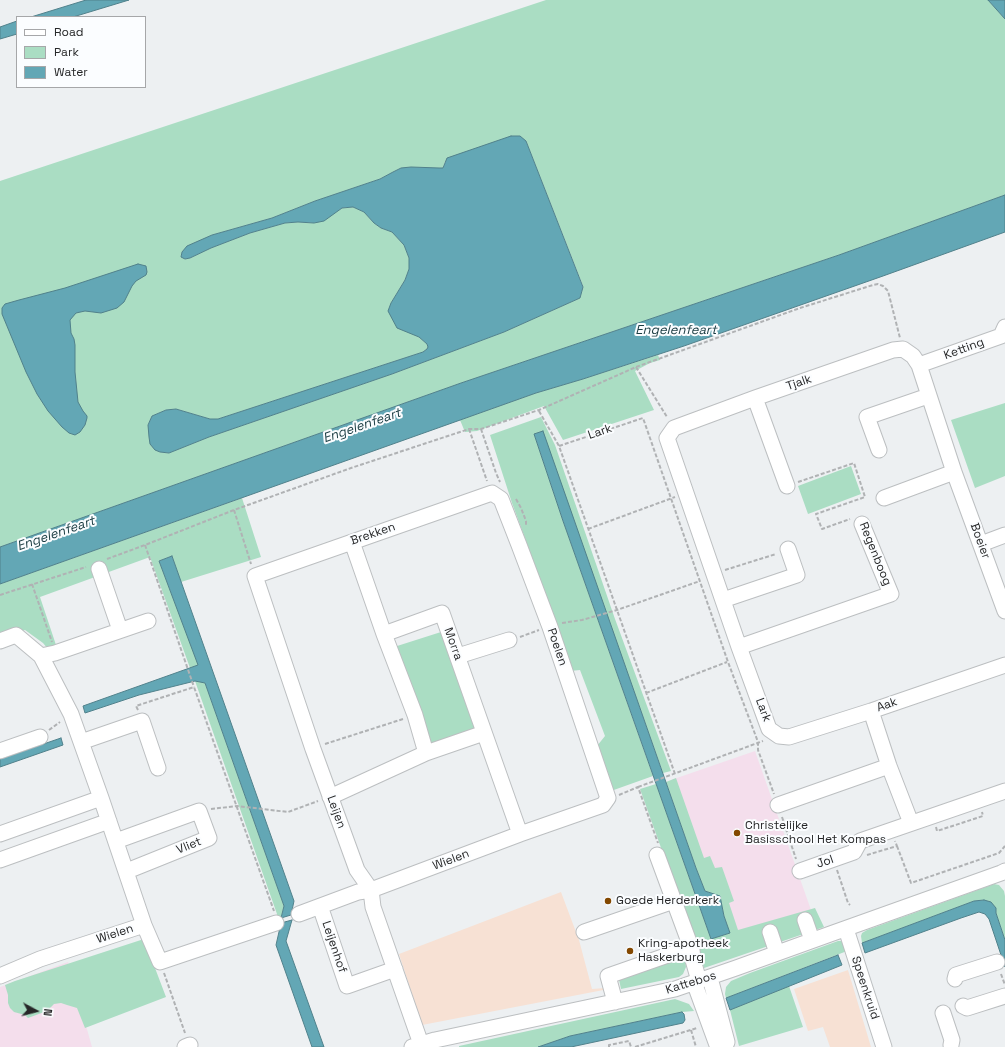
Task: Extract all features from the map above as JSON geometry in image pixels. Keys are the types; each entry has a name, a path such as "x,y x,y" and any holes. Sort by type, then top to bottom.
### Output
{"street":[{"name":"Ketting","path":"918,365 1001,336 1005,328"},
{"path":"903,349 913,356 918,365"},
{"name":"Tjalk","path":"674,428 893,350 903,349"},
{"name":"Boeier","path":"918,365 954,472 1005,611"},
{"path":"879,450 867,416 928,396"},
{"path":"755,398 786,486"},
{"name":"Lark","path":"674,428 667,438 739,647 774,732"},
{"path":"884,498 954,472"},
{"name":"Brekken","path":"255,576 492,493"},
{"name":"Poelen","path":"492,493 501,500 550,627 606,801"},
{"name":"Regenboog","path":"739,647 891,594 862,524"},
{"path":"981,544 1005,535"},
{"path":"352,542 384,634 415,715 426,753"},
{"path":"723,600 797,575 788,550"},
{"path":"97,565 120,630"},
{"name":"Leijen","path":"255,576 313,749 356,870 372,890"},
{"name":"Morra","path":"384,634 442,614 520,834"},
{"path":"48,654 148,621"},
{"path":"0,641 16,635 48,654 127,871 144,925"},
{"path":"458,656 509,640"},
{"name":"Aak","path":"774,732 789,737 871,711 1005,665"},
{"path":"871,711 889,766 911,823"},
{"path":"81,742 142,720 158,768"},
{"path":"330,797 426,753 484,733"},
{"path":"0,751 40,737"},
{"path":"778,805 889,766"},
{"name":"Jol","path":"800,871 854,852 860,841 1005,791"},
{"path":"0,834 101,798"},
{"name":"Wielen","path":"299,914 358,892 372,890 606,801"},
{"path":"116,841 199,810"},
{"name":"Vliet","path":"127,871 209,838 199,810"},
{"path":"0,860 109,821"},
{"path":"659,852 674,901 691,947 693,960 727,1042 725,1047"},
{"name":"Kattebos","path":"416,1046 435,1040 675,989 812,940 1004,876"},
{"path":"372,890 373,907 395,969 416,1046"},
{"path":"584,932 674,901"},
{"name":"Leijenhof","path":"320,906 347,986 395,969"},
{"path":"805,920 812,940"},
{"path":"160,962 276,923"},
{"name":"Wielen","path":"0,976 40,959 144,925 160,962"},
{"name":"Speenkruid","path":"846,929 884,1047"},
{"path":"770,932 777,953"},
{"path":"615,1002 608,976 691,947"},
{"path":"954,979 956,975 997,962"},
{"path":"701,980 717,1045 720,1047"},
{"path":"963,1006 967,1008 1005,996"},
{"path":"943,1012 952,1040 949,1046"}],"path":[{"path":"0,595 97,565 234,510 351,468 469,429 481,429 539,410 636,367 800,308 873,284 883,286 888,291 903,349"},
{"path":"636,367 674,428"},
{"path":"539,410 559,446 675,774"},
{"name":"Lark","path":"559,446 642,418 728,662 758,742"},
{"path":"469,429 492,493"},
{"name":"Regenboog","path":"786,486 854,463 865,497 816,514 822,529 859,516 862,524"},
{"path":"588,528 686,492"},
{"path":"234,510 255,576"},
{"path":"145,545 275,914 274,920 276,923"},
{"path":"723,571 788,550"},
{"path":"593,617 700,581"},
{"path":"32,584 48,654"},
{"path":"646,693 728,662 739,647"},
{"path":"142,720 136,706 194,687"},
{"path":"40,737 71,714"},
{"path":"313,749 415,715"},
{"path":"606,801 758,742 774,732"},
{"path":"638,788 659,852"},
{"path":"199,810 237,806 288,812 330,797"},
{"path":"896,846 912,883 999,853 1005,846"},
{"path":"832,860 850,905"},
{"path":"160,962 188,1046"},
{"path":"635,1047 691,1030 696,1047"},
{"path":"609,1047 609,1045 629,1041 631,1047"}],"shaded area":[{"name":"Christelijke Basisschool Het Kompas","path":"755,751 811,910 737,936 709,885 671,780"},
{"path":"561,892 579,940 592,989 619,987 422,1025 399,954"},
{"path":"68,962 92,1047 0,1047 0,987"},
{"path":"848,970 871,1047 830,1047 823,1027 808,1031 794,989"}],"green space":[{"path":"546,0 988,0 1005,19 1005,195 839,255 461,383 0,547 0,181","holes":["526,141 583,286 580,298 504,332 392,374 209,437 169,453 160,452 148,425 152,416 166,410 176,409 210,419 218,419 423,352 428,349 429,347 427,344 419,337 391,303 405,280 409,269 409,258 404,245 392,232 381,228 364,212 353,207 342,208 314,223 285,223 250,233 190,258 185,259 181,256 182,252 212,235 272,218 315,201 380,179 401,168 443,168 445,162"]},
{"path":"658,355 660,360 650,363 635,371 654,410 563,440 544,406 477,431 465,432 460,420 536,393"},
{"path":"1005,403 1005,476 975,488 951,420"},
{"path":"541,417 555,445 615,619 671,771 663,773 575,525 534,434 563,521 653,776 611,791 597,746 605,736 580,670 570,671 547,598 512,503 490,435"},
{"path":"851,466 861,494 808,514 798,486"},
{"path":"242,498 261,557 181,582 172,556 159,561 199,665 190,668 150,557 40,597 56,645 48,649 43,643 25,630 0,638 0,584"},
{"path":"441,632 476,731 428,747 394,647"},
{"path":"200,680 205,683 284,906 281,918 275,920 277,914 195,681"},
{"path":"676,778 704,858 710,856 715,868 722,867 734,901 729,903 738,930 815,908 824,927 704,968 640,789 656,784 711,939 730,933 724,916 720,896 705,891 666,782"},
{"path":"994,884 999,885 1004,891 1005,896 1005,940 996,913 996,908 984,900 974,901 862,943 862,933 867,930"},
{"path":"144,939 166,997 85,1028 77,1008 61,1003 54,1004 47,1011 28,1018 25,1015 14,1012 10,1008 5,985"},
{"path":"841,941 847,951 726,998 726,987 731,981"},
{"path":"684,955 686,967 683,974 679,977 621,989 618,975 637,969 642,972"},
{"path":"789,986 803,1027 739,1046 730,1010"},
{"path":"675,999 689,1004 694,1011 682,1012 570,1036 538,1047 459,1047 459,1046"}],"water":[{"path":"86,0 129,0 76,16 34,16"},
{"path":"988,0 1005,0 1005,19"},
{"path":"16,21 16,34 0,39 0,27"},
{"path":"511,136 520,136 526,141 583,287 580,298 504,332 392,374 209,437 169,453 155,450 150,444 148,425 152,416 166,410 176,409 210,419 218,419 423,352 428,347 427,344 419,337 397,328 388,311 391,303 405,280 409,269 409,258 404,245 392,232 381,228 364,212 353,207 342,208 324,221 314,223 285,223 250,233 185,259 181,257 182,252 187,246 212,235 272,218 315,201 380,179 401,168 443,168 447,158"},
{"name":"Engelenfeart","path":"1005,195 1005,232 684,346 536,393 0,584 0,547 461,383 839,255"},
{"path":"138,264 146,266 146,275 136,281 124,302 117,308 101,313 85,311 76,313 70,320 71,333 75,345 75,372 78,402 87,418 85,425 80,432 75,435 69,433 48,411 37,394 26,372 2,314 2,308 5,304 65,288"},
{"path":"543,431 696,868 705,891 720,896 724,916 730,933 711,939 563,521 534,434"},
{"path":"172,556 294,901 291,915 281,918 284,906 205,683 195,681 139,695 85,713 83,706 198,665 159,561"},
{"path":"61,738 63,745 0,767 0,759"},
{"path":"984,900 991,902 996,908 996,913 1005,940 1005,967 989,919 985,914 979,912 865,953 862,943 974,901"},
{"path":"292,920 286,941 324,1047 312,1047 276,945 281,923"},
{"path":"838,955 842,965 730,1010 726,998"},
{"path":"682,1012 685,1020 683,1023 571,1047 538,1047 570,1036"}],"place":[{"name":"Christelijke Basisschool Het Kompas","path":"737,833"},
{"name":"Goede Herderkerk","path":"608,901"},
{"name":"Kring-apotheek Haskerburg","path":"630,951"}]}
